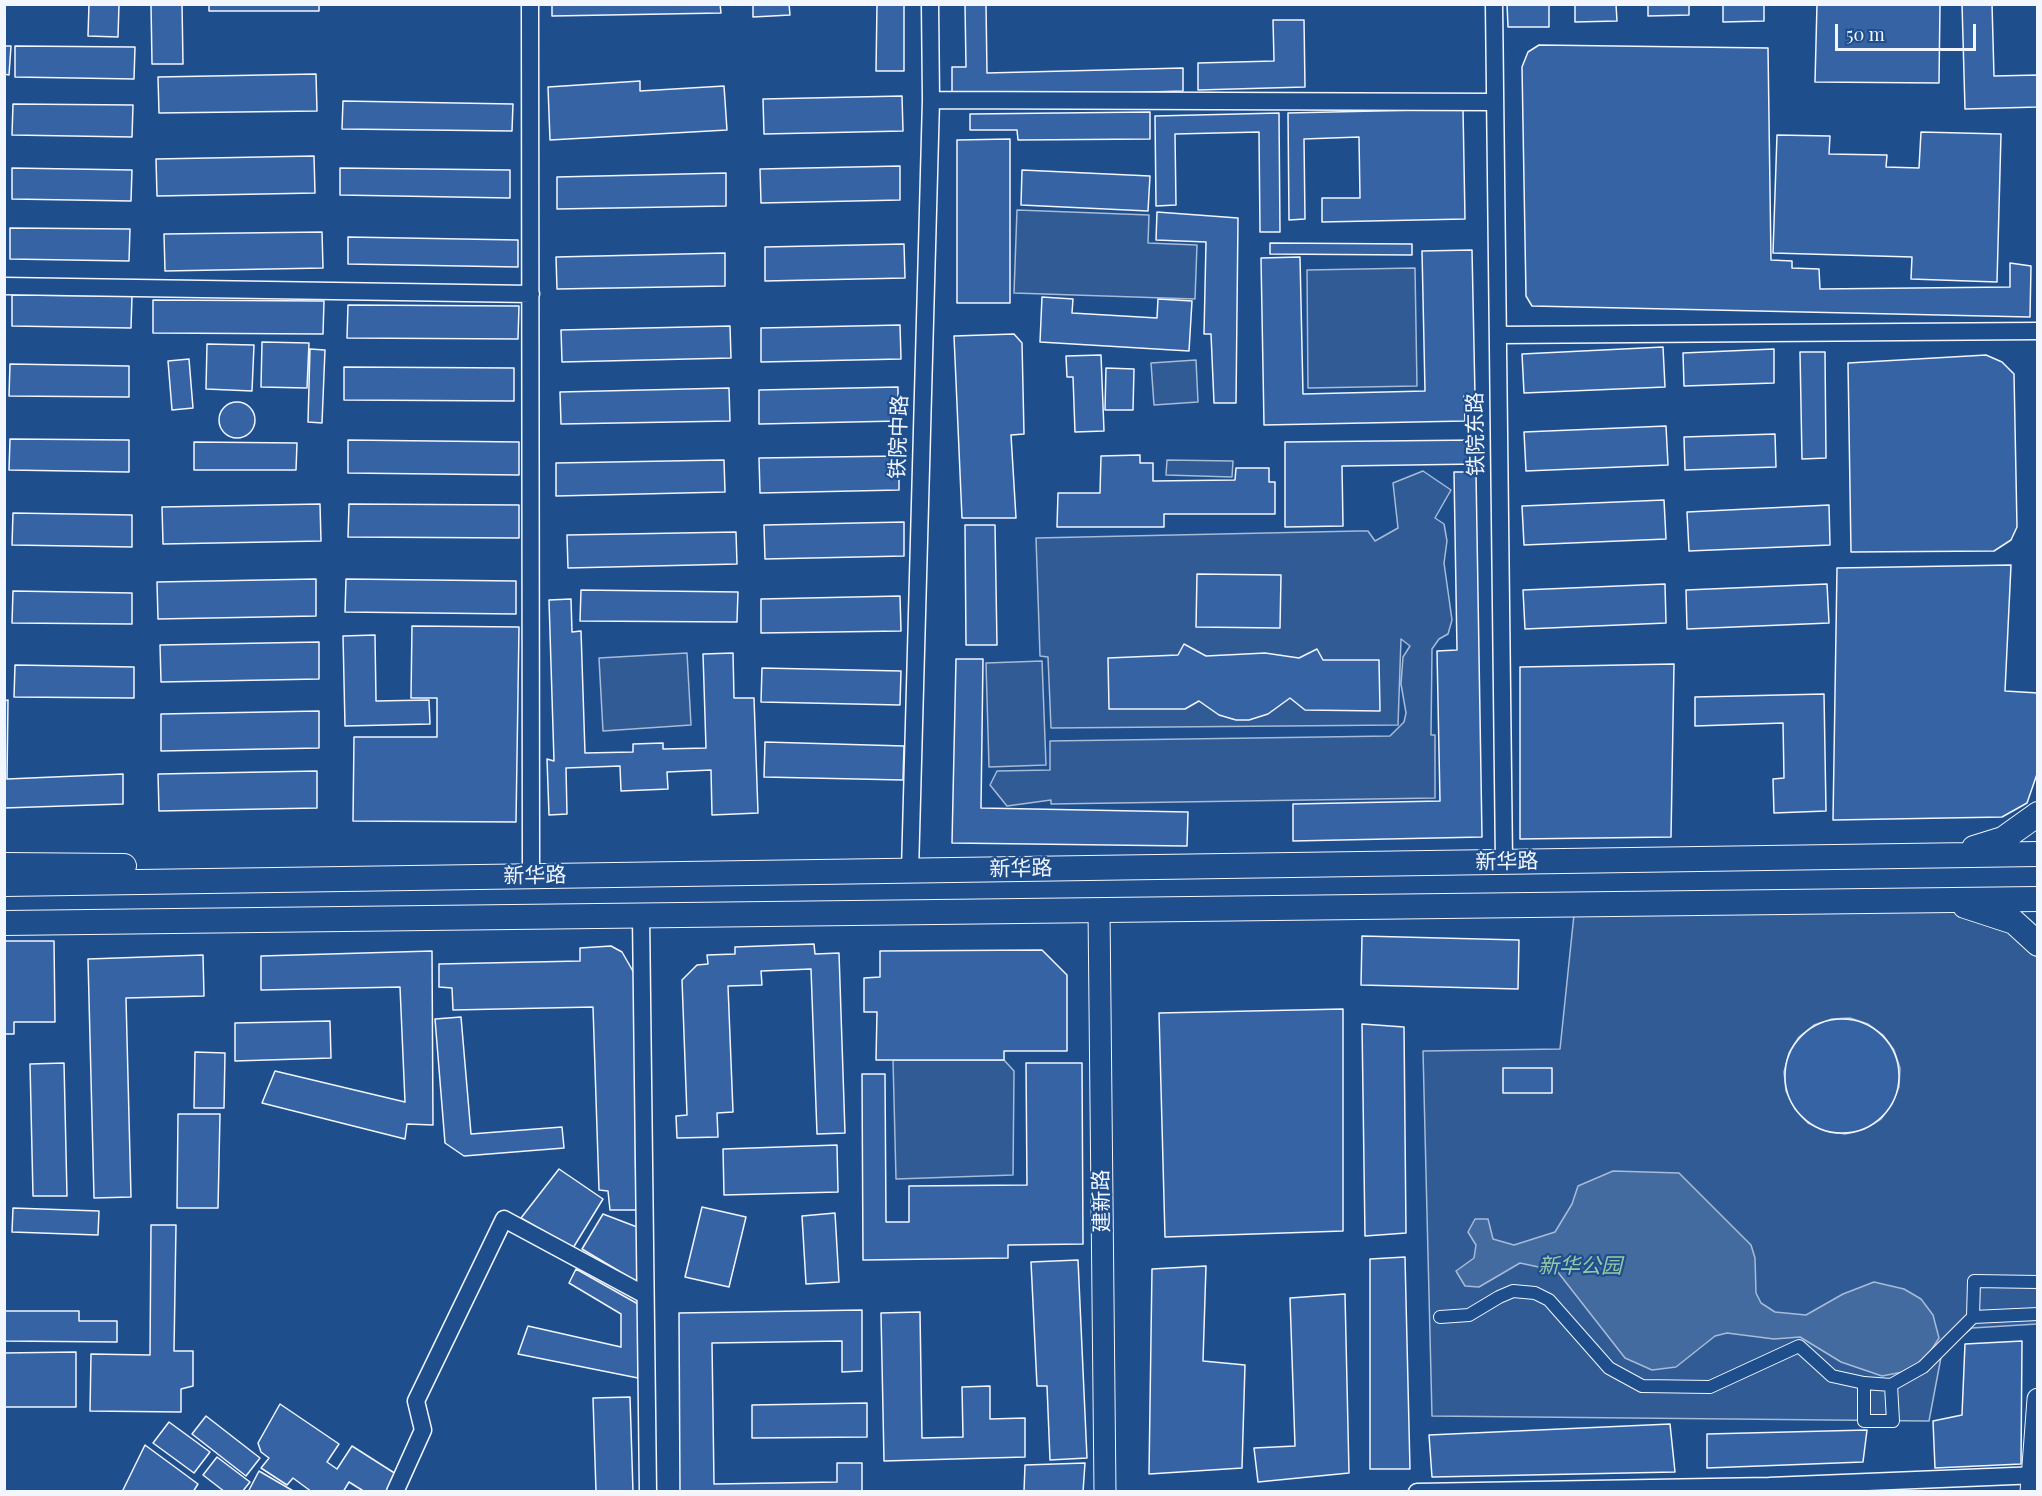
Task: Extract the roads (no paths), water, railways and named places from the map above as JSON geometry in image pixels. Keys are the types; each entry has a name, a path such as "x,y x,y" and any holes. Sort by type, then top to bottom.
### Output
{"main road":[{"path":"1953,855 2003,839 2037,814"},
{"name":"新华路","path":"4,884 2037,854"},
{"path":"4,865 154,866 202,881"},
{"name":"新华路","path":"8,924 2037,899"},
{"path":"1946,900 2014,922 2037,944"}],"street":[{"path":"530,4 531,876"},
{"name":"铁院中路","path":"910,870 931,100 930,4"},
{"name":"铁院东路","path":"1494,4 1504,862"},
{"path":"931,100 1495,102"},
{"path":"4,286 531,294"},
{"path":"1498,335 2037,331"},
{"name":"建新路","path":"1099,910 1105,1491"},
{"path":"641,916 648,1491"},
{"path":"395,1491 423,1430 416,1401 504,1219 645,1296"},
{"path":"1973,1317 1974,1281 2037,1282"},
{"path":"1440,1317 1469,1315 1498,1297 1513,1292 1535,1293 1549,1300 1609,1368 1642,1386 1710,1387 1799,1346 1832,1376 1864,1383 1891,1385 1923,1367 1973,1317 2037,1314"},
{"path":"1864,1383 1864,1421 1893,1421 1891,1385"},
{"path":"1417,1491 1769,1489 2034,1480 2037,1399"}],"park label":[{"name":"新华公园","path":"1580,1266"}]}
